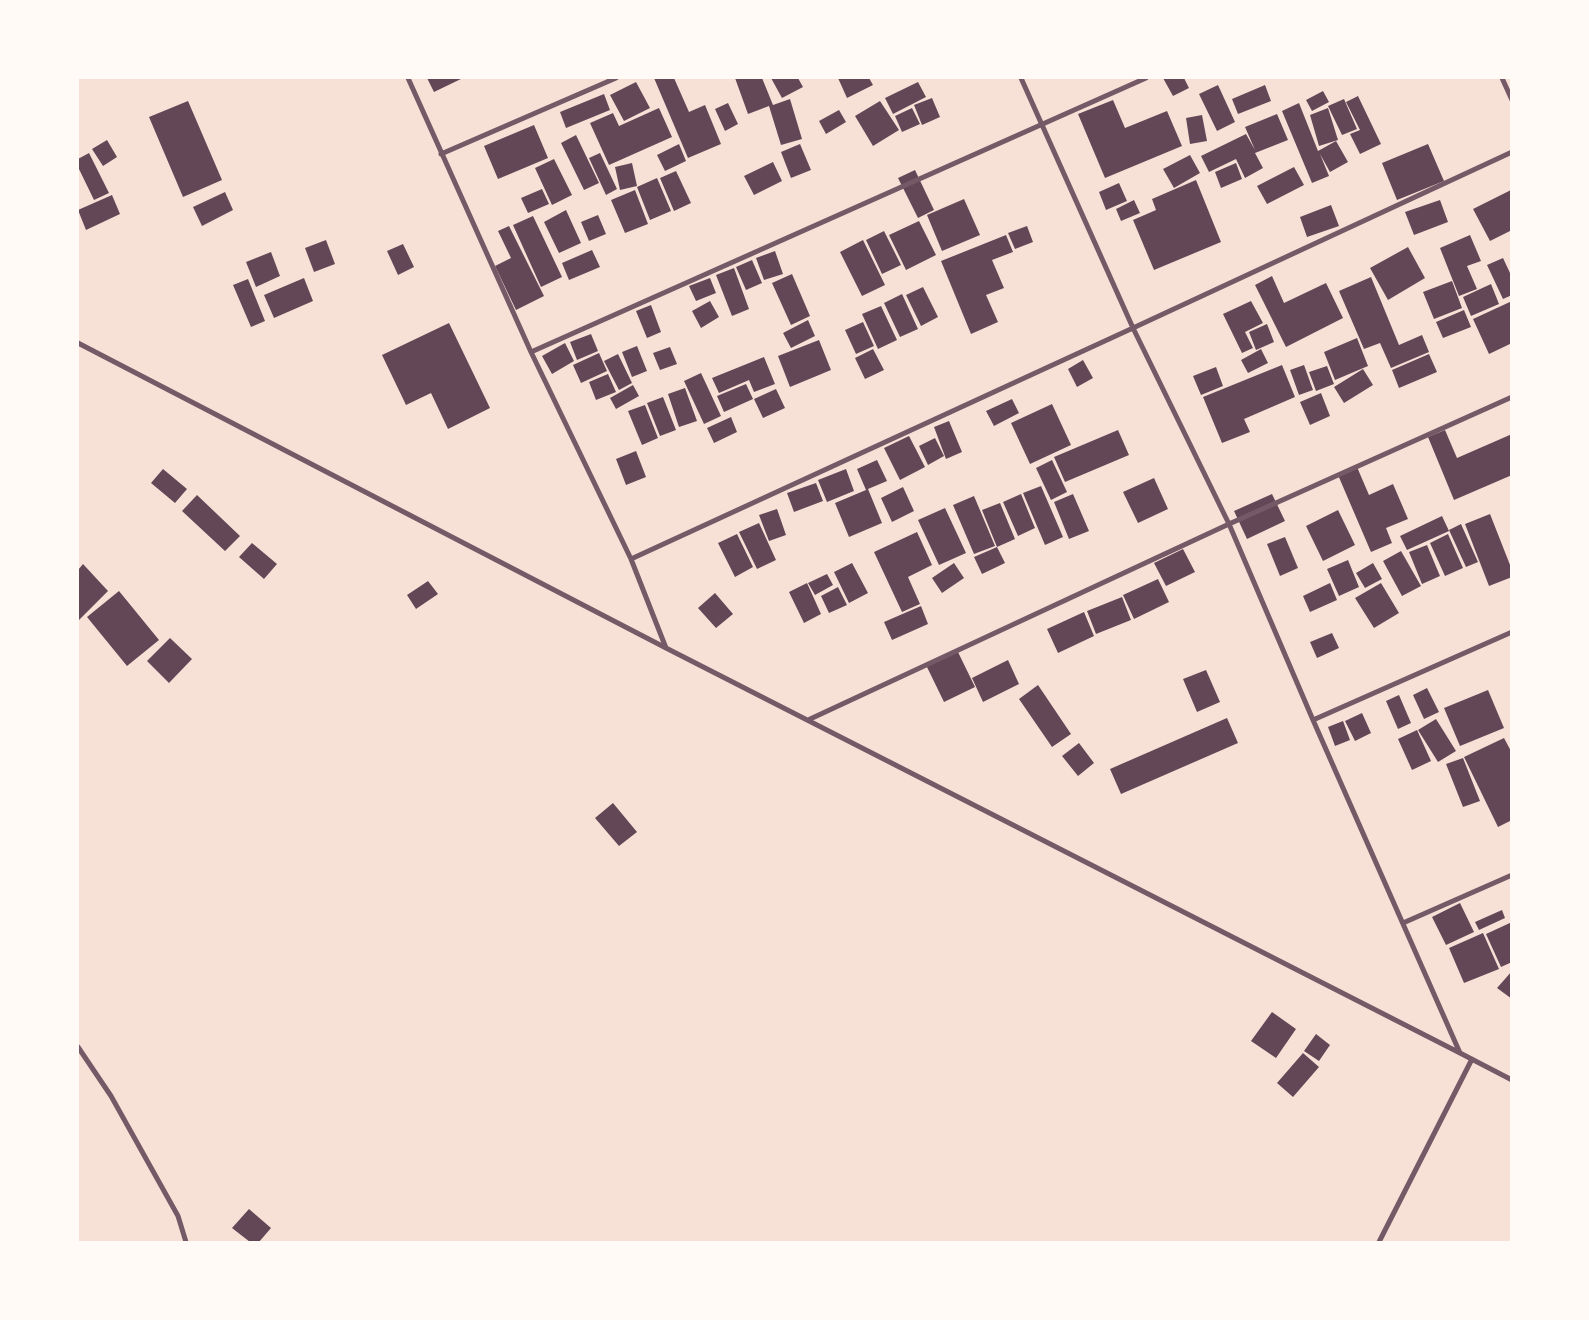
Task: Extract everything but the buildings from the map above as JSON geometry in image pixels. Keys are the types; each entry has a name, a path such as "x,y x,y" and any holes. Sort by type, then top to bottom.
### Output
{"street":[{"path":"408,78 531,352 631,559 666,648"},
{"path":"441,154 616,78"},
{"path":"1021,78 1133,328 1229,524 1460,1053"},
{"path":"531,352 1146,78"},
{"path":"1502,78 1512,100"},
{"path":"631,559 1512,152"},
{"path":"78,343 666,648 1512,1080"},
{"path":"808,720 1229,524 1512,397"},
{"path":"1313,720 1512,632"},
{"path":"1403,923 1512,876"},
{"path":"78,1047 111,1096 178,1216 186,1242"},
{"path":"1378,1242 1472,1059"}]}
